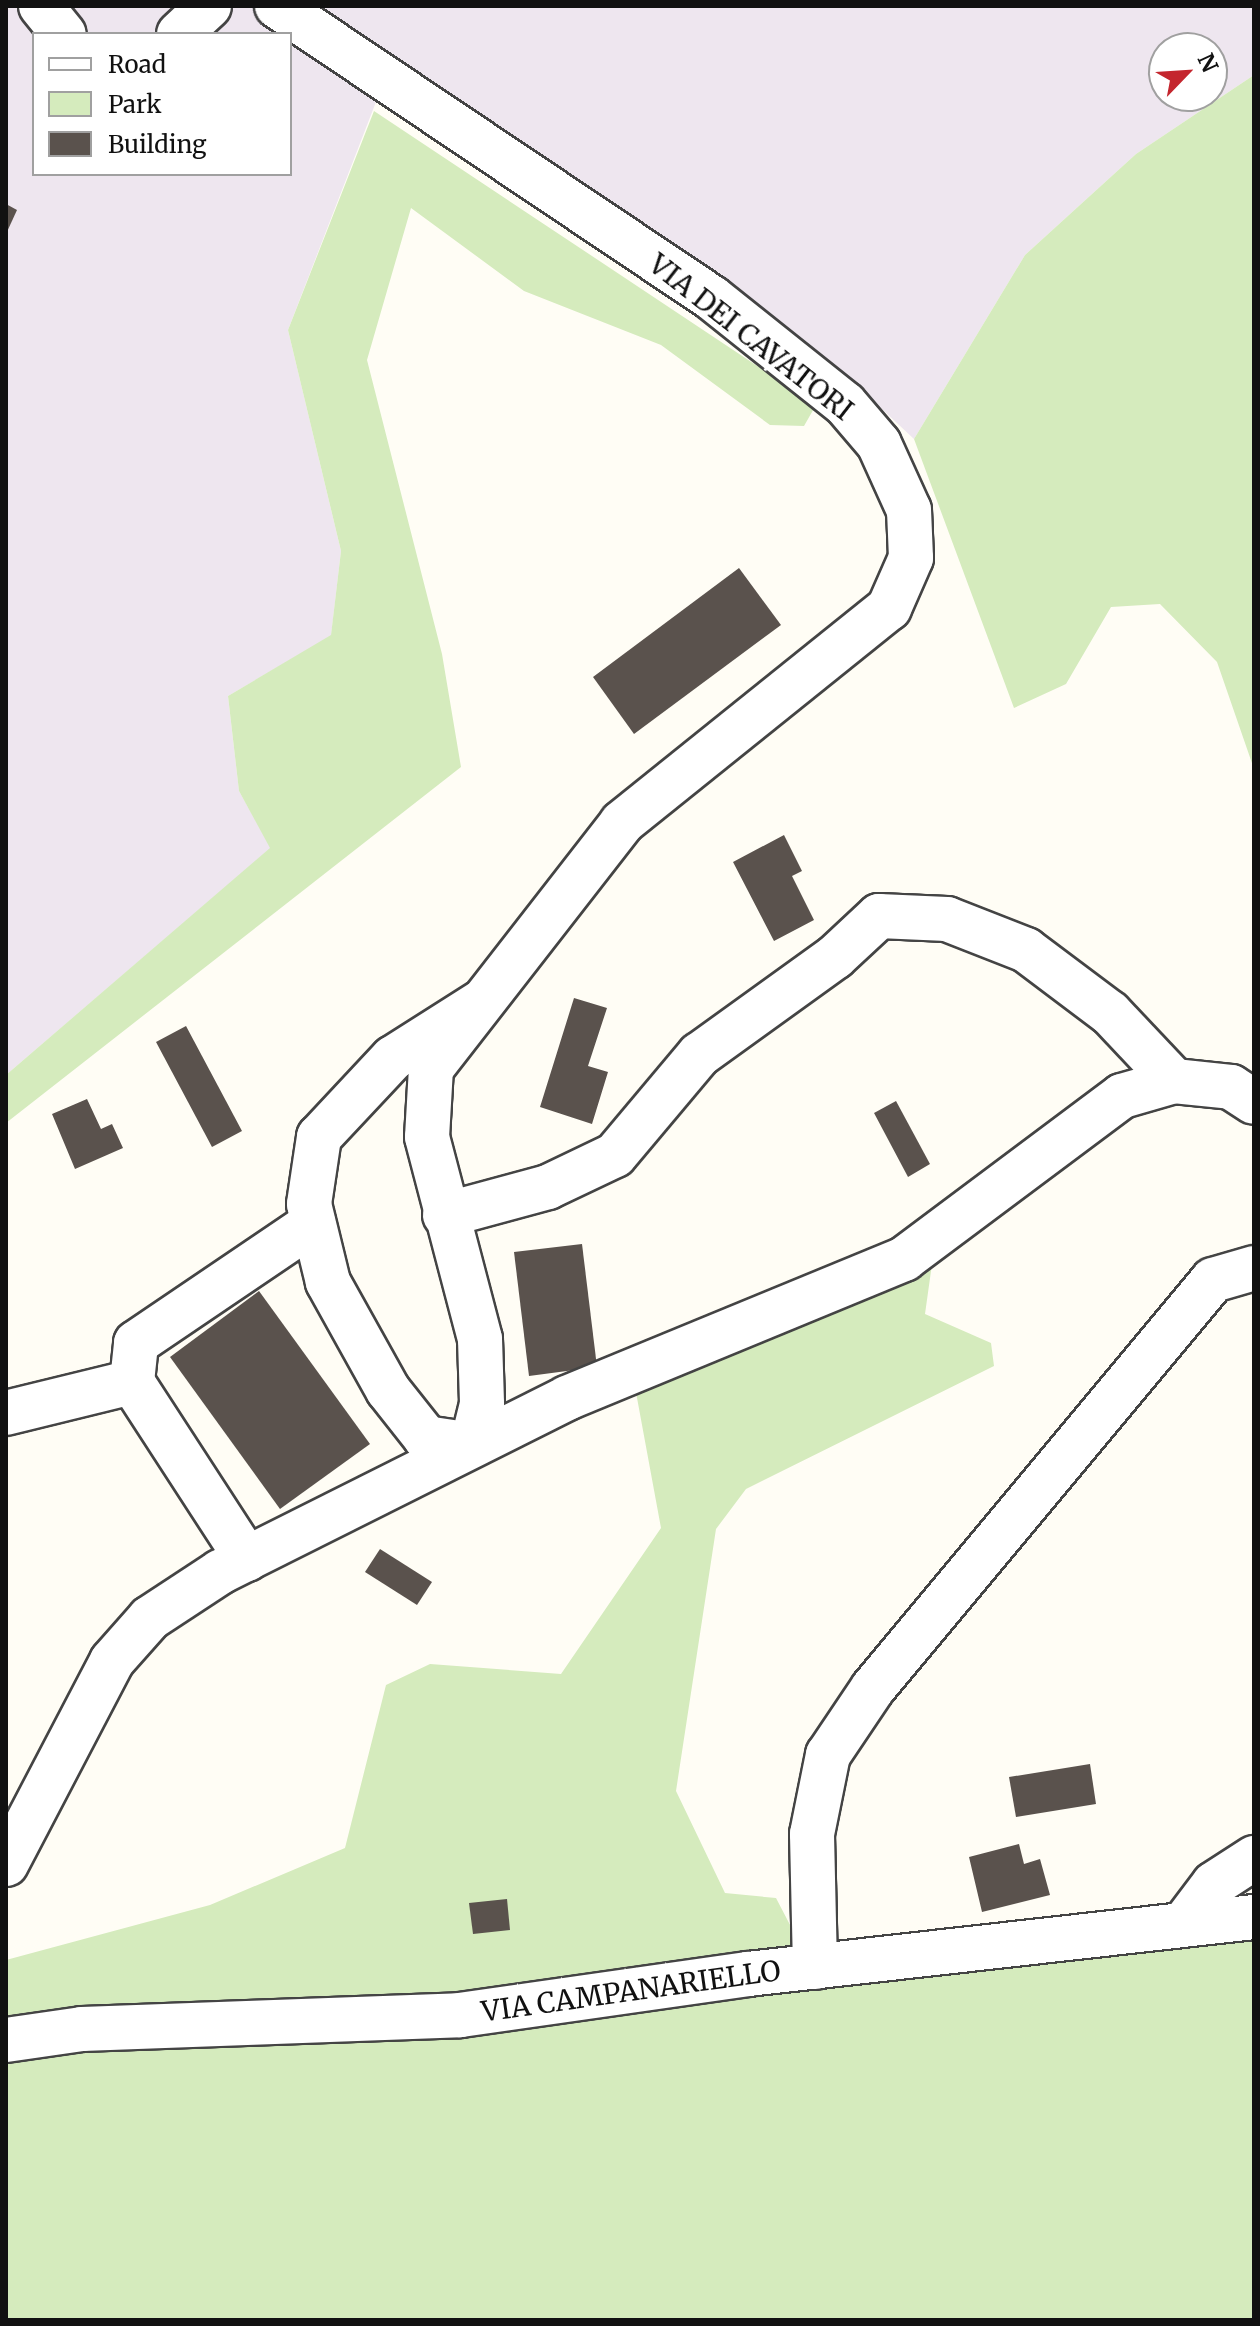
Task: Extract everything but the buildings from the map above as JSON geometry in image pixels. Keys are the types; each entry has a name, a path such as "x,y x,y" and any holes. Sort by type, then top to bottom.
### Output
{"street":[{"path":"41,6 62,32"},
{"path":"181,32 209,6"},
{"name":"VIA DEI CAVATORI","path":"277,6 712,298 845,404 879,444 909,510 911,558 889,608 622,823 431,1068 427,1137 480,1339 482,1404 472,1445"},
{"path":"445,1215 548,1187 615,1155 699,1055 835,957 879,916 947,919 1026,950 1110,1013 1174,1081"},
{"path":"472,1445 426,1438 388,1390 328,1282 309,1204 319,1137 393,1058 480,1003"},
{"path":"6,1864 112,1661 150,1618 247,1559 567,1398 904,1259 1122,1096 1174,1081 1231,1087 1254,1102"},
{"path":"247,1559 132,1382 136,1343 313,1223"},
{"path":"815,1967 812,1834 828,1755 873,1688 1213,1280 1254,1268"},
{"path":"6,1413 132,1382"},
{"path":"1183,1925 1214,1884 1254,1858"},
{"name":"VIA CAMPANARIELLO","path":"6,2040 82,2029 460,2015 815,1967 1254,1917"}],"shaded area":[{"path":"6,6 1254,6 1254,75 1228,92 1228,32 1148,32 1148,112 1199,112 1136,154 1025,255 914,439 838,368 766,313 391,63 288,330 341,551 331,636 228,696 239,791 271,848 6,1075"}],"green space":[{"path":"1254,75 1254,769 1217,662 1160,604 1111,607 1066,684 1014,708 914,439 1025,255 1136,154 1199,112 1228,112 1228,92"},
{"path":"374,111 816,405 804,426 770,425 661,345 524,291 411,208 367,360 442,654 461,767 6,1123 6,1075 270,848 239,791 228,696 331,635 341,551 288,330"},
{"path":"932,1264 925,1314 991,1343 994,1366 746,1489 716,1529 676,1791 725,1893 776,1898 801,1946 463,1998 6,2025 6,1960 210,1905 345,1848 386,1685 430,1664 561,1674 661,1528 635,1387"},
{"path":"1254,1929 1254,2320 6,2320 6,2061 29,2051"}]}
